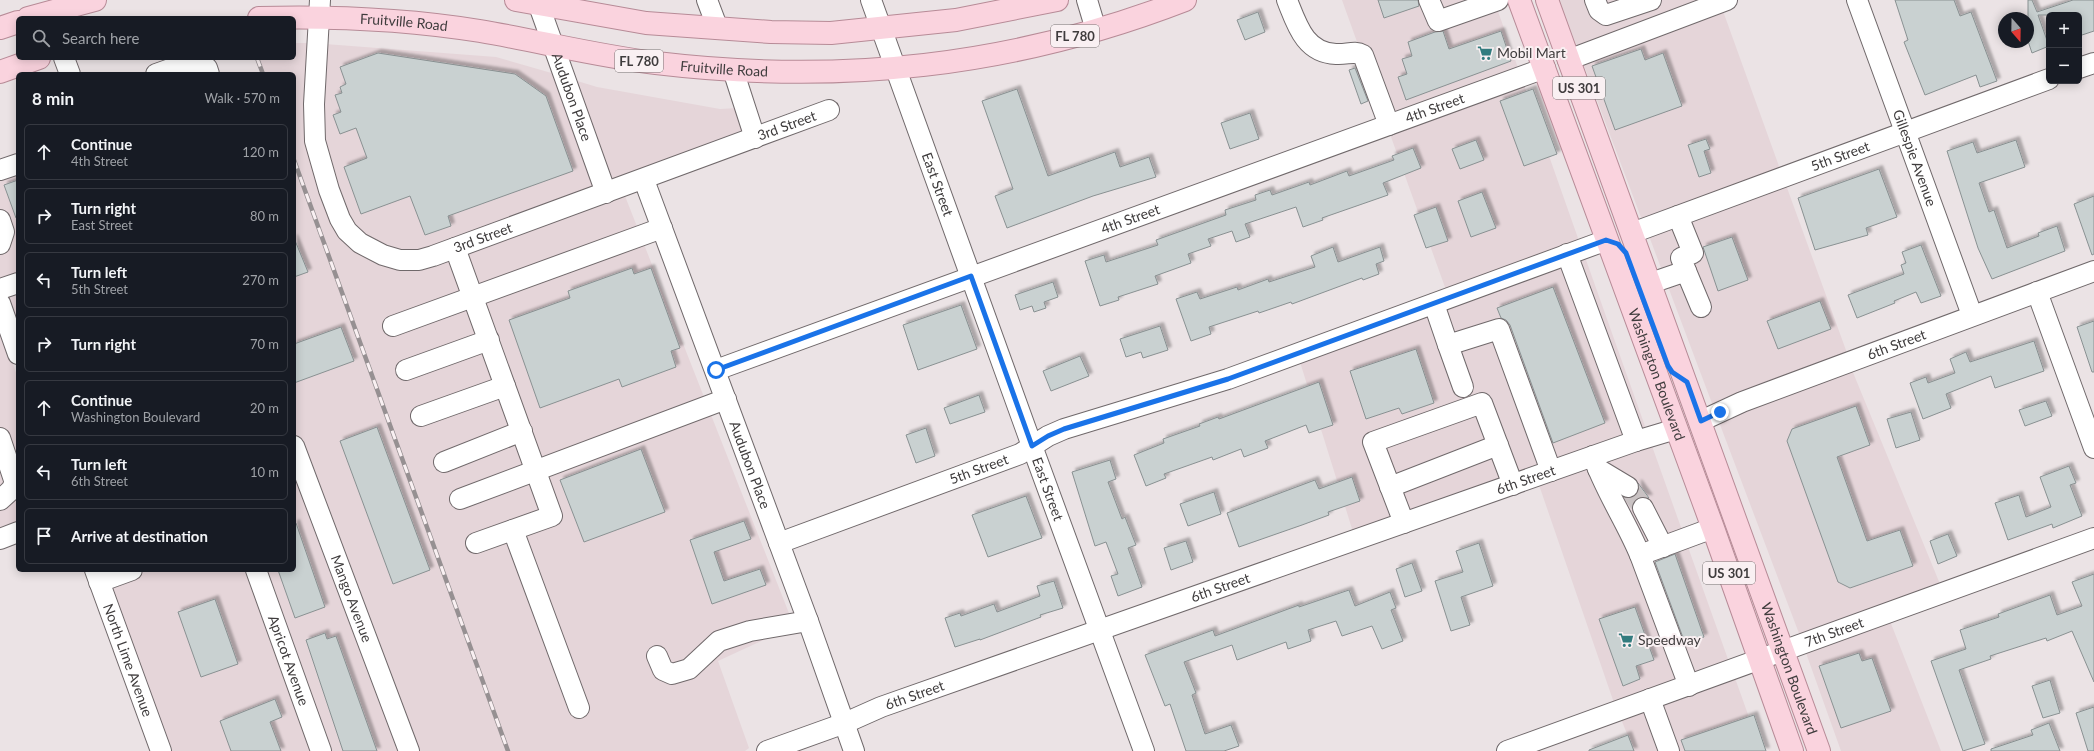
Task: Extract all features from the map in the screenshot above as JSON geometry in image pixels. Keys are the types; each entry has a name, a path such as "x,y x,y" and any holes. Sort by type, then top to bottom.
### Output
{"main road":[{"path":"35,16 95,0"},
{"path":"516,0 538,2 646,23 771,32 830,33 967,18 1057,0"},
{"name":"Fruitville Road","path":"271,16 319,8 359,17 428,23 552,44 605,56 656,63 734,70 841,73 983,58 1052,43 1185,0"},
{"name":"Washington Boulevard","path":"1519,0 1713,528 1792,751"},
{"name":"Washington Boulevard","path":"1547,0 1687,382 1819,751"},
{"path":"0,28 16,23"},
{"path":"0,72 33,60"},
{"path":"1606,240 1618,244 1626,253 1668,366 1672,372 1687,382"}],"street":[{"path":"707,0 718,29"},
{"name":"East Street","path":"871,0 1144,751"},
{"path":"1087,0 1096,30"},
{"path":"1287,0 1302,35 1312,47 1326,53 1337,54 1356,51 1363,55 1389,125"},
{"path":"1429,0 1438,21 1487,2"},
{"path":"1600,1 1600,12 1610,14 1651,0"},
{"path":"1568,60 1727,0"},
{"name":"Gillespie Avenue","path":"1857,0 1972,315"},
{"name":"Audubon Place","path":"538,2 606,193"},
{"name":"3rd Street","path":"319,8 314,116 315,141 326,182 340,218 347,231 360,243 383,256 400,260 419,260 455,248 644,180 829,110"},
{"path":"65,60 69,72"},
{"path":"162,72 190,62 207,68 208,72"},
{"path":"2082,67 2094,63"},
{"name":"4th Street","path":"716,370 1545,68"},
{"path":"734,70 755,138"},
{"name":"5th Street","path":"1632,233 2046,80"},
{"path":"0,170 16,165"},
{"name":"Audubon Place","path":"644,180 716,370 854,751"},
{"path":"1678,216 1693,253 1681,258 1701,307"},
{"path":"0,220 4,232 0,244"},
{"path":"393,326 662,228"},
{"name":"5th Street","path":"779,543 1020,454 1048,436 1064,429 1228,379 1606,240"},
{"path":"455,248 552,516 476,543"},
{"path":"1568,254 1636,441"},
{"path":"1651,283 1686,271"},
{"name":"6th Street","path":"1701,421 1742,402 1972,315 2094,271"},
{"path":"0,290 16,284"},
{"path":"2037,292 2094,448"},
{"path":"1434,304 1463,387"},
{"path":"1,308 16,349"},
{"path":"1448,345 1499,329 1551,471"},
{"path":"406,370 489,340"},
{"path":"421,416 506,386"},
{"path":"460,499 726,399"},
{"path":"1404,523 1373,442 1482,402 1513,485"},
{"name":"6th Street","path":"767,751 845,723 881,708 1551,471 1595,463 1636,441 1676,429"},
{"path":"444,462 522,432"},
{"path":"0,438 15,483 11,490 0,500"},
{"path":"1390,487 1498,445"},
{"name":"Mango Avenue","path":"296,451 409,751"},
{"path":"1595,463 1628,487"},
{"path":"1595,463 1603,484 1631,533 1689,686"},
{"path":"1643,508 1663,547"},
{"path":"1640,555 1713,528"},
{"path":"514,530 579,708"},
{"path":"0,538 16,533"},
{"name":"7th Street","path":"1507,751 2094,538"},
{"path":"97,576 120,572"},
{"name":"Apricot Avenue","path":"257,572 321,751"},
{"name":"North Lime Avenue","path":"97,576 161,751"},
{"path":"657,656 663,670 672,674 689,668 719,641 750,631 808,621"},
{"path":"1650,700 1669,751"}],"shaded area":[{"path":"1342,0 1494,0 1518,68 1384,117"},
{"path":"1559,0 1702,0 1577,47"},
{"path":"1723,11 1780,169 1642,220 1583,63"},
{"path":"296,43 309,43 306,115 342,237 436,265 625,196 794,626 718,661 749,748 745,751 417,751 296,434 296,72 260,72 256,60 296,60"},
{"path":"325,44 496,57 555,74 595,188 418,251 400,251 373,241 353,225 347,215 323,141"},
{"path":"574,80 597,87 720,109 737,108 745,132 610,182"},
{"path":"1524,85 1579,241 1446,290 1390,134"},
{"path":"16,161 16,275 0,280 0,165"},
{"path":"1786,185 1847,353 1713,406 1649,236"},
{"path":"1585,257 1646,429 1353,532 1300,362"},
{"path":"16,294 16,324 6,297"},
{"path":"0,328 16,372 16,523 0,529"},
{"path":"1852,370 1940,584 1800,636 1719,422"},
{"path":"1652,446 1729,662 1614,703 1539,485"},
{"path":"296,471 400,751 329,751 265,572 296,572"},
{"path":"105,572 248,572 312,751 169,751"},
{"path":"1890,621 1941,751 1841,751 1806,653"},
{"path":"1735,678 1761,751 1634,751 1621,719"}],"building":[{"path":"1378,0 1418,0 1419,6 1384,18"},
{"path":"1895,0 1954,0 1960,16 1971,12 1997,81 1980,87 1976,75 1925,95 1904,42 1908,40"},
{"path":"2028,0 2032,0 2037,12 2073,0 2094,0 2094,31 2082,35 2082,12 2046,12 2046,15 2038,15 2046,38 2046,47 2032,53 2030,48 2034,48 2034,12 2028,12"},
{"path":"1258,12 1265,32 1245,40 1237,20"},
{"path":"1443,31 1449,49 1501,31 1511,61 1406,100 1398,77 1407,74 1402,59 1412,56 1408,42 1435,32"},
{"path":"1641,49 1645,60 1663,53 1682,106 1615,130 1592,66"},
{"path":"378,53 515,74 546,96 573,171 448,216 451,226 425,235 410,196 361,214 344,167 367,158 356,128 340,134 333,115 341,112 335,95 342,93 340,87 346,84 340,67"},
{"path":"1355,68 1368,101 1361,104 1349,70"},
{"path":"1017,89 1048,176 1115,152 1120,167 1149,157 1156,177 1093,196 1007,228 995,196 1013,189 982,101"},
{"path":"1533,89 1557,154 1524,166 1500,101"},
{"path":"1250,113 1259,139 1230,149 1221,123"},
{"path":"1706,139 1710,149 1704,151 1711,173 1699,177 1688,145"},
{"path":"1476,140 1484,160 1460,169 1452,149"},
{"path":"2016,140 2025,167 1979,183 1989,212 1994,210 2007,248 2039,236 2038,233 2057,226 2065,251 1992,279 1978,248 1947,151 1973,142 1977,153"},
{"path":"1413,148 1421,168 1383,183 1388,195 1322,218 1323,220 1303,227 1296,207 1245,224 1250,237 1236,242 1232,231 1208,239 1211,246 1188,254 1191,263 1155,276 1158,284 1118,297 1119,300 1100,306 1085,261 1104,255 1106,262 1158,245 1156,240 1226,215 1225,210 1256,200 1255,195 1270,190 1272,195 1309,182 1310,185 1347,171 1349,176 1394,160 1392,156"},
{"path":"1879,169 1897,217 1866,228 1868,235 1815,250 1798,198"},
{"path":"16,181 16,218 4,185"},
{"path":"1482,192 1496,228 1471,237 1458,201"},
{"path":"2094,196 2094,254 2092,255 2074,204"},
{"path":"1436,207 1448,241 1426,248 1414,215"},
{"path":"1732,237 1748,280 1718,291 1703,247"},
{"path":"296,243 308,272 296,276"},
{"path":"1921,245 1941,296 1921,303 1916,292 1894,301 1895,303 1857,318 1848,295 1904,274 1901,265 1906,263 1902,252"},
{"path":"1333,247 1338,262 1380,247 1384,261 1376,264 1379,274 1363,280 1362,278 1292,304 1291,302 1259,313 1258,311 1209,327 1211,334 1191,341 1176,299 1197,292 1200,299 1237,287 1238,290 1268,279 1269,282 1315,267 1311,256"},
{"path":"632,268 634,274 651,268 680,348 671,351 676,367 622,387 619,379 540,408 509,320 570,298 568,291"},
{"path":"1053,282 1058,297 1044,302 1046,308 1034,312 1032,306 1020,310 1015,295"},
{"path":"1553,287 1605,423 1553,443 1510,325 1506,320 1501,318 1497,308"},
{"path":"1820,301 1831,329 1778,349 1767,321"},
{"path":"961,305 977,349 918,370 903,325"},
{"path":"2094,321 2094,372 2092,372 2077,327"},
{"path":"1160,326 1168,350 1143,358 1141,352 1126,357 1120,339"},
{"path":"341,327 354,361 296,382 296,343"},
{"path":"2034,341 2044,371 1995,388 1991,376 1946,394 1951,408 1923,419 1910,383 1926,377 1928,383 1955,373 1950,359 1966,352 1970,362"},
{"path":"1416,349 1434,403 1402,414 1399,408 1366,419 1350,371"},
{"path":"1080,356 1089,376 1051,391 1043,371"},
{"path":"1319,382 1333,425 1309,433 1306,425 1265,441 1268,448 1244,457 1241,449 1213,460 1212,457 1164,474 1166,478 1146,486 1134,455 1164,443 1163,439 1200,426 1199,424 1218,417 1219,419"},
{"path":"979,395 985,412 950,424 944,408"},
{"path":"2046,401 2052,416 2025,426 2019,410"},
{"path":"1856,406 1870,445 1837,457 1867,541 1900,530 1913,566 1850,588 1838,582 1787,441 1792,429"},
{"path":"1911,412 1920,440 1896,448 1887,419"},
{"path":"377,427 430,570 393,584 340,441"},
{"path":"926,428 935,456 916,463 906,435"},
{"path":"641,449 665,512 584,542 560,480"},
{"path":"1110,460 1116,479 1108,482 1122,519 1125,517 1136,545 1128,548 1142,587 1118,596 1111,576 1118,574 1106,542 1095,546 1072,472"},
{"path":"2069,466 2076,483 2070,485 2082,516 2053,528 2052,524 2008,540 1995,503 2019,495 2026,517 2051,507 2040,477"},
{"path":"1352,477 1360,501 1328,512 1329,515 1239,547 1227,513 1315,480 1319,489"},
{"path":"1638,483 1649,498 1638,498 1632,506 1626,498 1633,497 1638,493"},
{"path":"1214,492 1221,514 1188,526 1180,504"},
{"path":"1026,496 1042,538 988,557 972,515"},
{"path":"744,521 751,539 714,552 724,581 760,569 766,585 712,604 690,540"},
{"path":"296,523 325,607 295,618 279,572 296,572"},
{"path":"1948,534 1957,556 1938,564 1930,541"},
{"path":"1186,541 1193,562 1171,570 1164,548"},
{"path":"1479,543 1493,586 1461,597 1470,625 1451,631 1435,581 1463,572 1456,551"},
{"name":"Speedway","path":"1675,554 1704,637 1685,643 1655,562"},
{"path":"1412,563 1422,591 1405,597 1396,569"},
{"path":"2094,574 2094,682 2072,631 2047,641 2046,638 1990,656 1991,659 1959,670 1985,744 1963,751 1931,661 1966,649 1960,630 1999,617 1998,614 2050,595 2057,615 2082,606 2072,582"},
{"path":"1054,581 1063,608 1040,615 1041,617 980,640 955,647 945,618 960,613 961,616 994,604 997,612 1040,596 1037,586"},
{"path":"1349,590 1355,606 1390,592 1396,608 1391,610 1403,641 1382,649 1372,626 1342,636 1336,621 1308,630 1311,641 1288,649 1286,642 1237,660 1232,645 1184,662 1196,693 1192,695 1205,734 1231,725 1239,746 1224,751 1186,751 1170,704 1165,706 1145,655 1213,630 1215,636 1299,605 1299,607"},
{"path":"215,599 238,664 201,677 178,612"},
{"name":"Speedway","path":"1635,607 1654,660 1636,666 1640,679 1623,686 1599,619"},
{"path":"325,633 327,639 336,636 377,751 343,751 306,640"},
{"path":"1859,653 1862,661 1872,658 1891,711 1841,728 1819,666"},
{"path":"2050,680 2060,713 2043,718 2032,686"},
{"path":"275,699 282,717 270,722 281,751 231,751 220,721"},
{"path":"2094,707 2094,751 2088,751 2076,713"},
{"path":"1754,715 1766,751 1685,751 1681,740"},
{"path":"2049,723 2060,751 1991,751 1991,749 2033,735 2031,730"},
{"path":"1628,735 1634,751 1589,751 1589,750"}],"tunnel":[{"path":"1628,487 1643,508"}],"railway":[{"path":"258,60 262,72"},
{"path":"296,166 508,751"}],"place":[{"name":"Mobil Mart","path":"1485,53"},
{"name":"Speedway","path":"1626,640"}],"route":[{"path":"716,370 971,276 1032,446 1048,436 1064,429 1228,379 1606,240 1618,244 1630,260 1668,366 1672,372 1687,382 1701,421 1720,412"}]}
